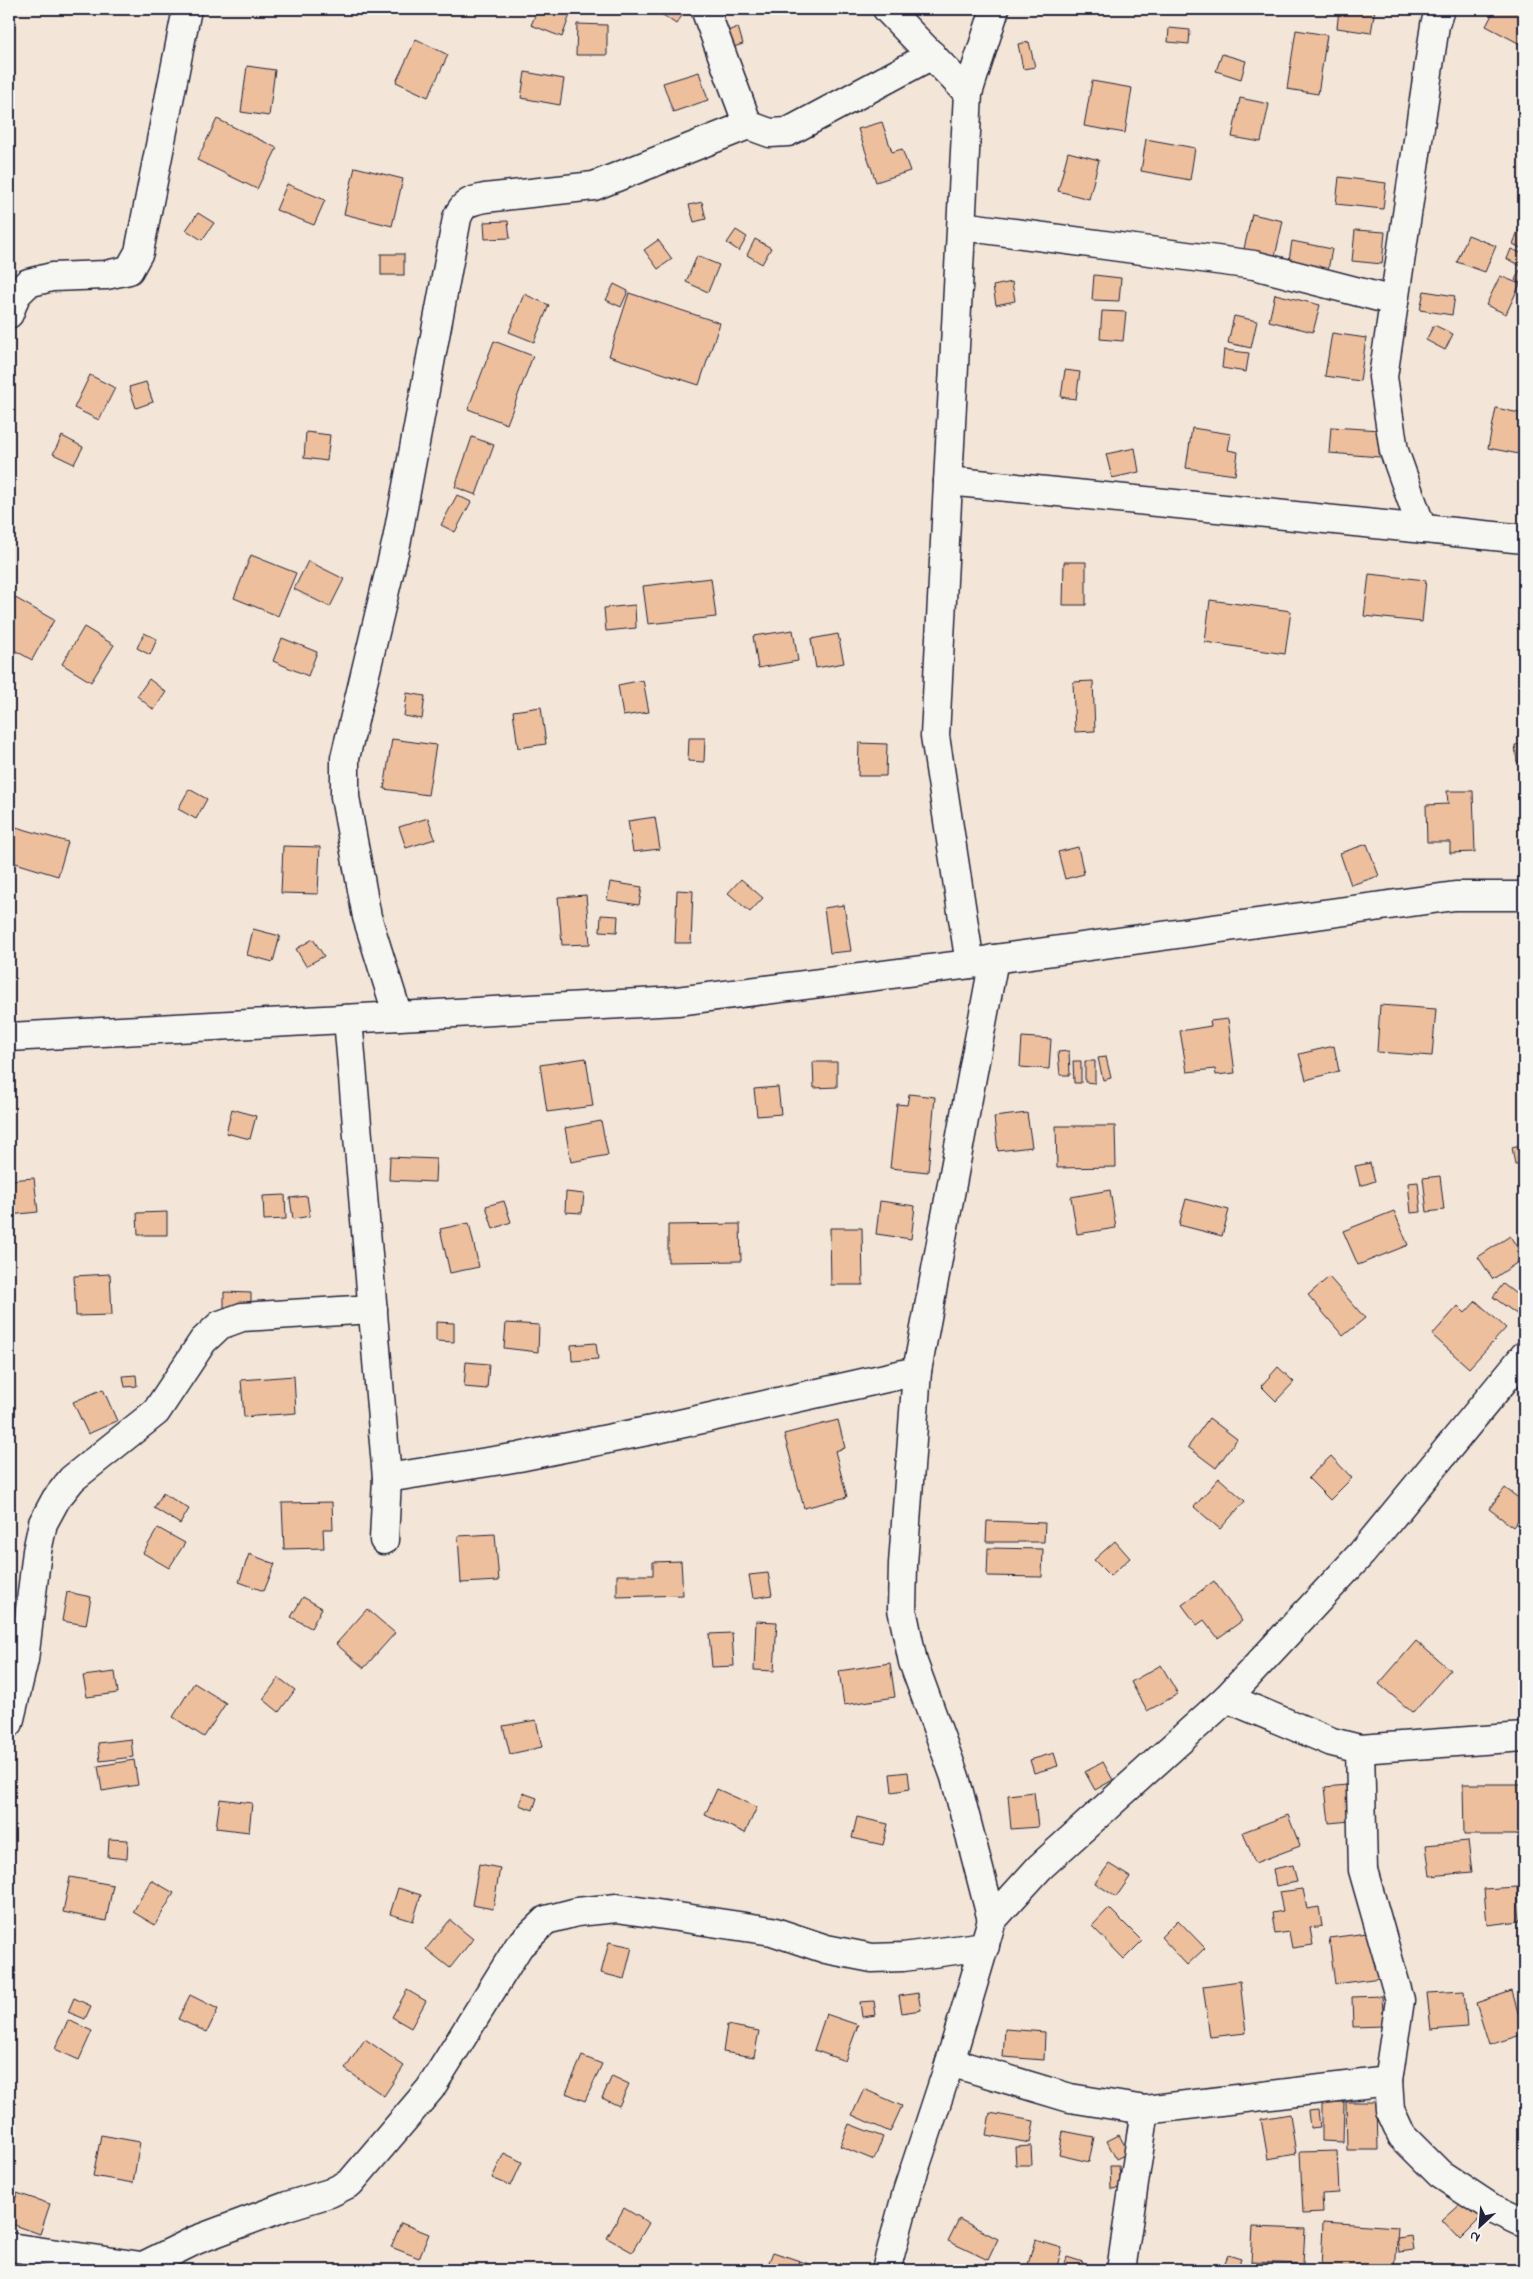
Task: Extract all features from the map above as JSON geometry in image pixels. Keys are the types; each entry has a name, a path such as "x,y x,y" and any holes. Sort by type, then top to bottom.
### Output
{"street":[{"path":"9,314 16,295 28,283 52,277 106,275 129,270 139,252 187,9"},
{"path":"705,9 748,125"},
{"path":"887,9 968,93"},
{"path":"992,1920 956,1777 913,1662 902,1609 903,1564 917,1371 982,961 935,736 968,93 995,9"},
{"path":"1422,529 1394,451 1383,377 1434,25 1440,9"},
{"path":"398,1016 367,917 345,797 345,758 396,540 457,218 461,208 468,202 594,186 748,125 770,133 788,132 932,55"},
{"path":"962,226 1254,266 1394,301"},
{"path":"948,481 1524,539"},
{"path":"9,1037 677,1001 1455,896 1524,896"},
{"path":"348,1018 387,1478 384,1540"},
{"path":"9,1723 24,1660 37,1551 43,1523 56,1499 72,1479 156,1412 203,1341 220,1325 242,1317 373,1309"},
{"path":"886,2270 907,2192 950,2062 992,1920 1040,1867 1227,1698 1362,1552 1524,1356"},
{"path":"387,1478 519,1457 658,1429 917,1371"},
{"path":"1227,1698 1332,1742 1360,1749 1524,1737"},
{"path":"1360,1749 1363,1870 1400,2000 1388,2081 1390,2110 1402,2136 1440,2174 1490,2207 1524,2224"},
{"path":"9,2247 138,2268 196,2240 287,2206 330,2193 350,2183 430,2089 519,1946 546,1920 577,1912 617,1908 772,1931 826,1949 872,1958 903,1957 985,1946"},
{"path":"950,2062 1070,2098 1145,2110 1388,2081"},
{"path":"1121,2270 1145,2110"}],"building":[{"path":"538,9 572,9 562,37 531,25"},
{"path":"654,9 687,9 676,24"},
{"path":"1339,9 1375,9 1371,33 1337,28"},
{"path":"1495,9 1524,9 1524,46 1486,26"},
{"path":"577,24 607,25 607,55 576,55"},
{"path":"738,27 743,44 727,49 722,33"},
{"path":"1169,28 1190,30 1189,44 1168,42"},
{"path":"1296,30 1327,35 1318,94 1287,89"},
{"path":"416,39 448,55 428,97 396,82"},
{"path":"1029,42 1035,67 1023,69 1018,44"},
{"path":"1222,54 1246,61 1241,79 1216,71"},
{"path":"247,66 275,70 269,116 241,112"},
{"path":"525,72 564,79 560,105 521,98"},
{"path":"699,72 708,100 673,112 663,83"},
{"path":"1092,81 1132,88 1125,133 1084,126"},
{"path":"1240,98 1269,104 1261,142 1232,137"},
{"path":"217,119 277,148 257,189 197,160"},
{"path":"882,122 892,152 902,149 910,171 876,182 858,129"},
{"path":"1146,139 1195,148 1190,180 1141,171"},
{"path":"1068,152 1099,160 1089,199 1058,191"},
{"path":"355,167 403,179 392,226 344,214"},
{"path":"1339,177 1386,183 1383,209 1336,204"},
{"path":"287,184 325,200 314,225 276,210"},
{"path":"702,202 706,219 694,222 689,205"},
{"path":"198,213 214,223 202,240 186,230"},
{"path":"1252,214 1283,221 1274,261 1243,253"},
{"path":"508,221 510,238 485,239 484,222"},
{"path":"736,230 747,237 739,251 727,243"},
{"path":"1355,230 1385,232 1382,264 1352,261"},
{"path":"1518,231 1524,234 1524,250 1513,244"},
{"path":"1468,235 1496,246 1485,272 1457,262"},
{"path":"755,239 771,248 762,264 747,255"},
{"path":"658,240 672,259 658,269 644,250"},
{"path":"1292,241 1332,249 1327,275 1288,267"},
{"path":"1511,249 1524,254 1521,266 1507,259"},
{"path":"381,254 404,254 404,275 381,275"},
{"path":"697,256 719,265 708,292 686,282"},
{"path":"1520,270 1524,271 1524,285 1515,280"},
{"path":"1094,275 1121,278 1119,301 1092,300"},
{"path":"1500,276 1520,284 1506,314 1486,305"},
{"path":"1012,282 1015,301 996,305 993,286"},
{"path":"614,284 628,291 621,307 606,300"},
{"path":"1424,291 1455,296 1452,315 1420,310"},
{"path":"629,293 720,323 699,385 609,356"},
{"path":"524,294 549,305 534,342 509,332"},
{"path":"1275,294 1320,305 1313,332 1269,321"},
{"path":"1102,311 1126,312 1123,341 1100,339"},
{"path":"1234,316 1257,321 1251,348 1228,343"},
{"path":"1434,325 1453,334 1445,350 1426,340"},
{"path":"1332,333 1366,338 1360,381 1325,376"},
{"path":"494,341 533,356 507,424 468,409"},
{"path":"1224,350 1249,353 1246,372 1222,368"},
{"path":"1065,370 1080,372 1076,399 1061,397"},
{"path":"90,375 115,388 99,420 74,408"},
{"path":"146,382 153,402 136,408 129,387"},
{"path":"1496,408 1524,414 1524,455 1488,448"},
{"path":"1331,427 1381,430 1380,457 1329,453"},
{"path":"1192,428 1231,434 1228,450 1238,452 1235,475 1186,468"},
{"path":"306,432 330,435 327,461 304,458"},
{"path":"62,436 83,447 74,464 53,454"},
{"path":"472,437 494,445 476,495 455,487"},
{"path":"1135,448 1139,472 1112,478 1106,454"},
{"path":"457,495 471,502 455,532 441,525"},
{"path":"251,555 296,573 278,616 234,598"},
{"path":"308,561 344,579 330,607 294,589"},
{"path":"1064,562 1086,562 1086,605 1063,605"},
{"path":"1369,574 1426,580 1422,622 1364,616"},
{"path":"711,578 716,617 648,624 643,586"},
{"path":"12,596 54,620 32,660 9,647 9,601"},
{"path":"1210,600 1291,611 1285,654 1205,642"},
{"path":"635,605 636,628 606,631 604,608"},
{"path":"84,627 114,645 91,682 62,664"},
{"path":"793,630 798,661 758,668 753,636"},
{"path":"144,633 157,639 150,655 137,648"},
{"path":"838,634 844,663 816,668 811,639"},
{"path":"282,638 317,652 308,676 273,661"},
{"path":"149,679 166,692 154,710 137,696"},
{"path":"643,680 649,712 623,716 618,685"},
{"path":"1093,681 1095,731 1075,732 1073,682"},
{"path":"407,693 425,696 422,719 404,716"},
{"path":"541,707 546,744 518,748 513,711"},
{"path":"689,738 705,738 704,762 688,761"},
{"path":"392,739 436,745 428,795 384,789"},
{"path":"859,743 887,744 886,776 858,776"},
{"path":"1524,744 1524,762 1517,762 1515,745"},
{"path":"189,789 207,799 196,819 178,809"},
{"path":"1447,791 1473,791 1475,852 1450,853 1450,842 1427,842 1426,805 1448,804"},
{"path":"655,817 660,849 633,852 628,821"},
{"path":"428,818 435,839 406,848 399,827"},
{"path":"9,825 68,842 58,876 9,861"},
{"path":"1367,844 1379,876 1351,885 1340,853"},
{"path":"283,846 320,847 318,894 281,893"},
{"path":"1078,847 1084,874 1065,879 1058,852"},
{"path":"741,879 763,898 750,912 728,893"},
{"path":"610,882 642,887 639,905 607,900"},
{"path":"677,890 693,891 691,943 675,943"},
{"path":"586,895 590,944 562,945 558,897"},
{"path":"844,905 851,951 830,953 824,908"},
{"path":"601,915 618,916 617,932 600,931"},
{"path":"253,929 280,936 273,962 247,955"},
{"path":"313,939 324,956 306,966 296,949"},
{"path":"1380,1005 1436,1009 1432,1056 1377,1052"},
{"path":"1228,1019 1235,1073 1216,1075 1215,1069 1187,1072 1180,1031 1211,1026 1210,1021"},
{"path":"1022,1037 1051,1039 1049,1069 1020,1067"},
{"path":"1334,1046 1339,1071 1306,1080 1299,1054"},
{"path":"1069,1051 1070,1075 1060,1075 1058,1052"},
{"path":"1106,1057 1111,1078 1103,1080 1098,1058"},
{"path":"586,1058 593,1106 547,1112 540,1065"},
{"path":"1073,1061 1081,1061 1081,1083 1074,1083"},
{"path":"1085,1061 1095,1061 1095,1083 1085,1082"},
{"path":"813,1062 837,1062 837,1087 814,1088"},
{"path":"778,1087 781,1114 757,1116 754,1089"},
{"path":"909,1094 935,1097 928,1172 890,1168 897,1104 907,1105"},
{"path":"232,1109 256,1116 250,1139 226,1133"},
{"path":"1027,1113 1032,1147 998,1151 994,1117"},
{"path":"601,1121 608,1155 571,1162 565,1128"},
{"path":"1056,1126 1115,1126 1116,1167 1057,1168"},
{"path":"1524,1144 1524,1164 1515,1165 1512,1147"},
{"path":"390,1157 436,1159 435,1182 389,1180"},
{"path":"1370,1163 1375,1181 1360,1186 1355,1166"},
{"path":"1440,1176 1444,1210 1427,1212 1423,1178"},
{"path":"34,1178 38,1212 9,1215 9,1180"},
{"path":"1418,1182 1421,1212 1411,1213 1408,1183"},
{"path":"1110,1190 1116,1228 1077,1234 1071,1197"},
{"path":"566,1192 584,1194 582,1213 565,1212"},
{"path":"285,1195 286,1219 264,1220 263,1196"},
{"path":"307,1196 310,1216 293,1219 290,1198"},
{"path":"1186,1199 1229,1210 1222,1236 1179,1225"},
{"path":"504,1201 511,1222 493,1229 486,1206"},
{"path":"880,1201 915,1206 911,1239 876,1234"},
{"path":"1394,1211 1408,1245 1358,1265 1343,1231"},
{"path":"167,1212 167,1235 138,1235 137,1213"},
{"path":"469,1223 479,1267 450,1273 440,1229"},
{"path":"740,1224 741,1261 668,1262 668,1225"},
{"path":"830,1228 862,1228 863,1285 831,1285"},
{"path":"1510,1236 1524,1258 1493,1279 1478,1257"},
{"path":"110,1274 112,1315 76,1316 74,1276"},
{"path":"1329,1277 1365,1318 1343,1336 1308,1295"},
{"path":"1503,1284 1524,1300 1524,1307 1518,1315 1493,1297"},
{"path":"224,1292 251,1293 251,1312 224,1311"},
{"path":"1476,1301 1506,1328 1469,1368 1432,1335 1458,1306 1465,1313"},
{"path":"436,1322 454,1323 454,1342 436,1341"},
{"path":"506,1323 539,1325 538,1352 504,1348"},
{"path":"596,1343 598,1359 572,1361 571,1345"},
{"path":"466,1362 489,1364 487,1389 464,1387"},
{"path":"1278,1367 1294,1382 1276,1401 1261,1386"},
{"path":"136,1375 137,1386 125,1387 123,1376"},
{"path":"294,1376 296,1413 244,1417 241,1380"},
{"path":"103,1389 117,1421 88,1434 73,1402"},
{"path":"1209,1418 1237,1439 1216,1468 1188,1447"},
{"path":"838,1420 845,1448 835,1451 847,1497 804,1508 784,1434"},
{"path":"1331,1456 1352,1478 1330,1500 1308,1478"},
{"path":"1219,1478 1245,1501 1220,1529 1194,1507"},
{"path":"1505,1488 1524,1502 1524,1513 1513,1527 1489,1509"},
{"path":"163,1493 189,1509 180,1524 154,1508"},
{"path":"332,1502 333,1529 323,1529 324,1548 284,1549 282,1503"},
{"path":"987,1521 1045,1523 1044,1542 986,1542"},
{"path":"158,1528 185,1543 169,1568 143,1553"},
{"path":"495,1534 499,1581 461,1583 458,1536"},
{"path":"1115,1541 1130,1558 1110,1576 1094,1560"},
{"path":"988,1548 1043,1549 1042,1577 987,1576"},
{"path":"249,1554 275,1564 264,1591 239,1582"},
{"path":"681,1561 683,1595 617,1597 617,1575 653,1575 653,1562"},
{"path":"768,1573 772,1595 753,1598 749,1575"},
{"path":"1214,1581 1242,1621 1218,1638 1204,1620 1197,1625 1182,1605"},
{"path":"67,1592 91,1597 86,1625 62,1621"},
{"path":"303,1597 322,1608 311,1628 291,1617"},
{"path":"367,1609 395,1633 364,1668 336,1644"},
{"path":"756,1621 777,1622 774,1671 754,1670"},
{"path":"732,1633 734,1666 712,1667 709,1634"},
{"path":"1416,1641 1450,1670 1413,1713 1379,1684"},
{"path":"890,1663 895,1697 844,1705 839,1671"},
{"path":"1161,1665 1178,1694 1147,1711 1131,1682"},
{"path":"115,1672 118,1693 87,1697 83,1676"},
{"path":"279,1678 295,1690 279,1712 263,1699"},
{"path":"194,1683 226,1703 204,1737 173,1717"},
{"path":"536,1720 542,1747 510,1754 503,1726"},
{"path":"131,1739 133,1757 100,1761 98,1743"},
{"path":"1054,1753 1058,1766 1034,1773 1030,1760"},
{"path":"134,1760 138,1785 102,1791 98,1766"},
{"path":"1103,1762 1113,1780 1095,1790 1085,1772"},
{"path":"908,1772 910,1789 892,1792 890,1774"},
{"path":"1463,1784 1524,1784 1524,1835 1464,1835"},
{"path":"1347,1785 1351,1821 1329,1823 1325,1787"},
{"path":"717,1789 757,1807 745,1833 705,1815"},
{"path":"1034,1792 1038,1827 1011,1829 1008,1795"},
{"path":"523,1793 537,1798 533,1810 519,1805"},
{"path":"220,1799 252,1803 249,1832 216,1828"},
{"path":"1288,1815 1300,1846 1255,1863 1243,1832"},
{"path":"857,1817 888,1824 883,1845 852,1838"},
{"path":"109,1839 128,1840 127,1859 108,1857"},
{"path":"1468,1841 1472,1872 1430,1876 1426,1845"},
{"path":"479,1864 500,1868 493,1909 472,1905"},
{"path":"1109,1864 1130,1877 1116,1897 1095,1883"},
{"path":"1293,1865 1297,1882 1276,1886 1273,1869"},
{"path":"70,1877 113,1885 106,1921 63,1912"},
{"path":"151,1880 174,1893 155,1925 133,1912"},
{"path":"1517,1887 1520,1921 1487,1925 1484,1889"},
{"path":"398,1888 421,1895 413,1921 390,1914"},
{"path":"1303,1889 1307,1909 1319,1907 1322,1926 1310,1928 1313,1945 1292,1948 1289,1932 1275,1934 1272,1913 1283,1911 1279,1892"},
{"path":"1109,1908 1142,1941 1124,1959 1092,1926"},
{"path":"450,1920 473,1939 450,1968 426,1949"},
{"path":"1178,1920 1205,1948 1187,1965 1161,1937"},
{"path":"1375,1932 1380,1978 1335,1984 1329,1938"},
{"path":"609,1942 632,1947 624,1979 601,1973"},
{"path":"1240,1981 1246,2033 1210,2037 1203,1986"},
{"path":"407,1990 426,2001 411,2028 392,2017"},
{"path":"1464,1991 1467,2027 1431,2030 1427,1993"},
{"path":"1512,1991 1524,2034 1489,2045 1476,2003"},
{"path":"918,1993 921,2010 902,2013 899,1996"},
{"path":"190,1995 218,2009 207,2032 178,2019"},
{"path":"1382,1996 1384,2026 1353,2027 1352,1997"},
{"path":"74,1998 91,2006 85,2019 68,2012"},
{"path":"874,2001 876,2015 862,2017 860,2002"},
{"path":"826,2014 858,2025 845,2061 814,2050"},
{"path":"68,2020 92,2031 79,2060 55,2049"},
{"path":"727,2025 759,2031 754,2057 723,2052"},
{"path":"1005,2029 1045,2032 1044,2060 1003,2057"},
{"path":"365,2039 404,2066 384,2096 345,2069"},
{"path":"582,2056 602,2064 585,2101 566,2093"},
{"path":"612,2076 629,2084 619,2106 602,2098"},
{"path":"864,2089 902,2106 890,2132 852,2115"},
{"path":"1322,2102 1344,2102 1343,2142 1322,2141"},
{"path":"1346,2102 1377,2102 1378,2150 1347,2150"},
{"path":"1318,2110 1320,2127 1310,2128 1308,2111"},
{"path":"990,2113 1034,2121 1030,2143 986,2135"},
{"path":"1290,2114 1296,2154 1268,2159 1261,2119"},
{"path":"849,2124 883,2137 874,2160 840,2146"},
{"path":"1063,2131 1094,2137 1089,2162 1059,2155"},
{"path":"101,2135 140,2142 133,2183 93,2176"},
{"path":"1119,2135 1129,2153 1116,2159 1107,2141"},
{"path":"1031,2146 1032,2165 1016,2165 1015,2147"},
{"path":"1337,2151 1339,2193 1322,2194 1323,2213 1303,2214 1300,2152"},
{"path":"504,2153 522,2162 511,2186 492,2178"},
{"path":"1110,2166 1119,2166 1121,2188 1111,2189"},
{"path":"17,2193 50,2204 40,2234 9,2223"},
{"path":"1464,2200 1481,2218 1460,2239 1442,2220"},
{"path":"624,2208 649,2223 632,2252 607,2238"},
{"path":"959,2219 998,2239 988,2260 948,2241"},
{"path":"1323,2222 1398,2227 1395,2270 1321,2270"},
{"path":"401,2223 429,2234 419,2258 391,2247"},
{"path":"1253,2227 1305,2229 1303,2264 1251,2262"},
{"path":"1412,2236 1414,2250 1399,2252 1397,2238"},
{"path":"1035,2240 1062,2248 1056,2270 1027,2268"},
{"path":"773,2252 800,2261 796,2270 766,2270"},
{"path":"1228,2255 1241,2259 1237,2270 1222,2270"},
{"path":"1067,2257 1083,2262 1081,2270 1063,2270"},
{"path":"800,2261 827,2270 796,2270"},
{"path":"986,2266 1005,2268 1005,2270 986,2270"}]}
